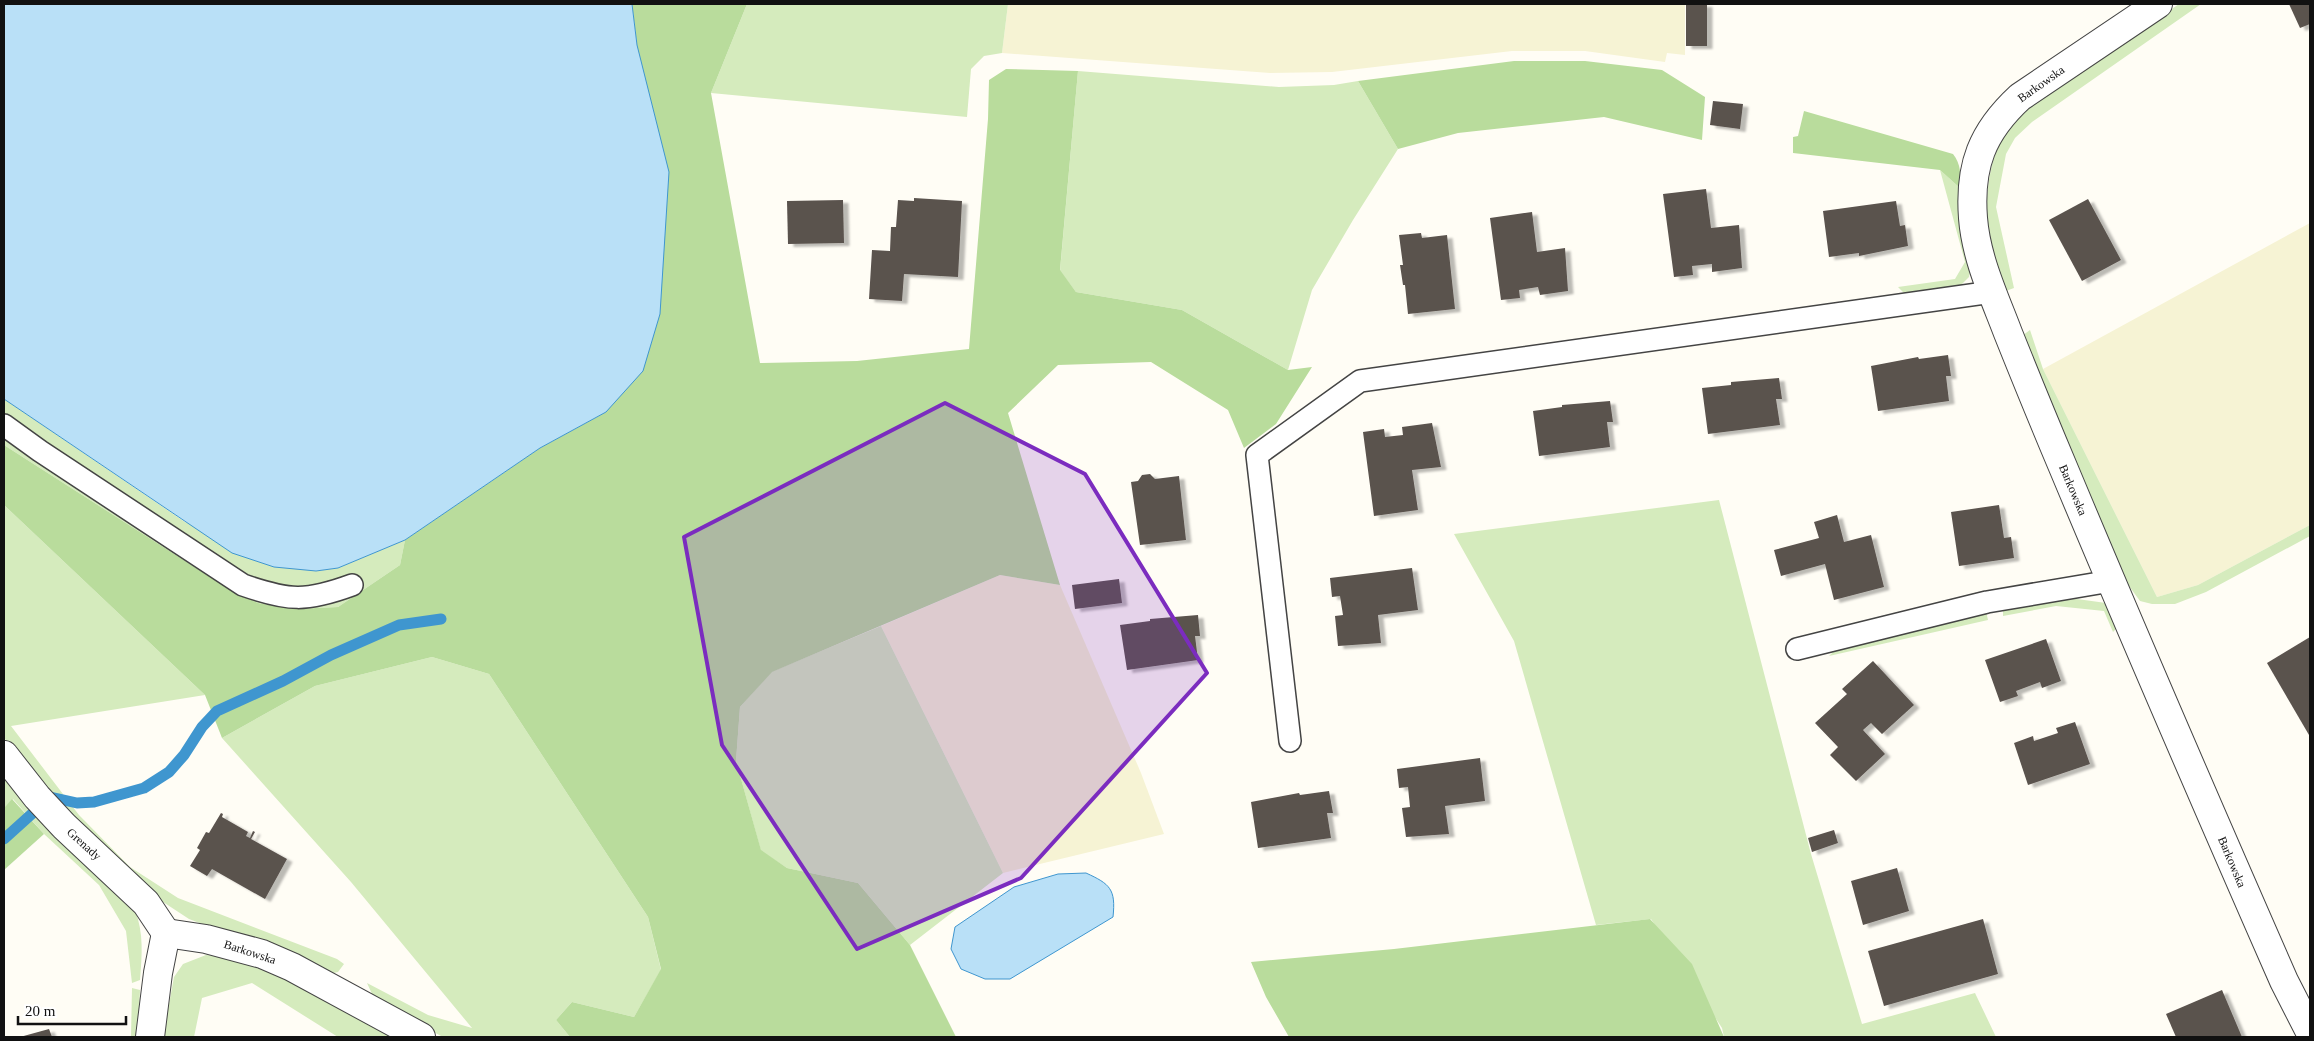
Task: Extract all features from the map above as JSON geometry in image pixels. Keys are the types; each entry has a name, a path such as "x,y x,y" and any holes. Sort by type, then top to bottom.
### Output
{"street":[{"name":"Barkowska","path":"2158,4 2020,97 2005,111 1982,146 1972,196 1973,221 1979,252 1992,292 2111,581 2284,981 2310,1032"},
{"name":"Grenady","path":"4,755 37,797 64,826 146,903 166,933"},
{"name":"Barkowska","path":"166,933 206,939 262,954 421,1037"},
{"path":"150,1037 158,973 166,933"}],"lane":[{"path":"1290,741 1257,456 1360,381 1992,292"},
{"path":"4,425 40,451 243,585 274,596 300,599 326,595 352,585"},
{"path":"1797,649 1987,602 2111,581"}],"highlighted area":[{"path":"945,403 1085,474 1207,673 1021,878 857,949 722,745 684,537"}],"shaded area":[{"path":"1008,4 1685,4 1685,55 1667,53 1665,62 1585,51 1512,51 1332,72 1270,73 1002,53"},
{"path":"2310,223 2310,525 2198,585 2157,597 2043,369"},
{"path":"1000,575 1060,585 1141,773 1164,834 1003,873 881,626"}],"green space":[{"path":"632,4 747,4 711,93 760,363 857,361 969,349 988,119 989,80 1006,69 1078,71 1060,270 1076,292 1182,310 1288,370 1312,367 1276,424 1244,448 1228,410 1151,362 1058,365 1008,413 1060,585 1000,575 772,672 740,707 736,761 761,850 787,868 858,883 910,945 956,1037 570,1037 556,1020 572,1002 634,1017 661,969 648,917 489,674 432,657 315,686 222,738 205,695 4,505 4,445 218,582 258,603 294,609 338,607 400,565 405,540 540,448 606,412 637,45"},
{"path":"747,4 1008,4 1002,53 984,56 971,69 967,117 711,93"},
{"path":"2179,4 2201,4 2032,122 2015,138 2006,154 1996,207 2014,288 2003,292 1990,247 1987,227 1987,195 1997,148 2004,134 2012,123 2029,108"},
{"path":"1514,61 1585,61 1662,70 1705,97 1702,140 1604,117 1458,133 1398,149 1358,81"},
{"path":"1078,71 1279,87 1334,85 1358,81 1398,149 1312,290 1288,370 1182,310 1076,292 1060,271"},
{"path":"1804,111 1953,154 1960,170 1960,188 1940,170 1793,153 1793,137 1798,136"},
{"path":"1940,170 1960,188 1971,267 1969,277 1961,285 1905,294 1898,287 1955,279 1965,262"},
{"path":"2030,330 2043,369 2157,597 2198,585 2310,525 2310,536 2206,592 2175,604 2152,604 2140,601 2129,586 2019,338"},
{"path":"4,399 185,522 316,571 338,568 405,540 400,565 338,607 294,609 258,603 218,582 4,445"},
{"path":"1719,500 1811,854 1862,1024 1975,993 1996,1037 1724,1037 1722,1028 1651,919 1596,925 1514,641 1454,534"},
{"path":"4,505 205,695 11,726 79,815 130,867 178,898 337,959 344,964 338,972 329,974 243,934 213,928 189,919 157,898 99,849 9,746 4,737"},
{"path":"2077,599 2106,603 2117,628 2113,632 2104,611 2056,606 2003,616 2003,608 2049,600"},
{"path":"1986,611 1988,620 1829,656 1839,646"},
{"path":"881,626 1003,873 910,945 858,883 787,868 761,851 736,761 740,707 771,672"},
{"path":"432,657 489,674 648,917 661,970 634,1017 572,1002 556,1020 570,1037 443,1037 392,1010 372,994 367,983 428,1015 472,1028 351,882 222,738 315,686"},
{"path":"4,779 16,785 135,910 141,936 140,980 132,983 126,931 99,885 44,834 13,799 4,808"},
{"path":"12,799 44,834 4,870 4,808"},
{"path":"1650,919 1692,964 1724,1037 1289,1037 1266,997 1251,962 1394,949"},
{"path":"206,955 229,959 278,975 395,1037 338,1037 252,983 202,998 194,1037 163,1037 174,977 183,964"},
{"path":"132,988 140,990 138,1037 131,1037"}],"water":[{"path":"4,4 632,4 637,45 669,172 660,314 643,371 606,412 540,448 405,540 338,568 316,571 274,567 232,553 4,399"},
{"path":"1086,873 1106,884 1110,889 1114,908 1113,917 1010,979 985,979 961,969 951,949 955,927 1014,887 1058,874"}],"building":[{"path":"1686,4 1707,4 1707,46 1686,46"},
{"path":"2289,4 2310,4 2310,24 2300,28"},
{"path":"1713,101 1743,104 1740,129 1710,125"},
{"path":"1706,189 1711,228 1739,225 1742,268 1712,272 1712,264 1692,266 1693,275 1674,277 1663,194"},
{"path":"914,198 962,201 958,277 904,274 902,301 869,299 872,250 890,251 891,227 896,227 898,200 914,201"},
{"path":"2088,199 2121,260 2082,281 2049,220"},
{"path":"843,200 844,243 788,244 787,201"},
{"path":"1896,201 1900,226 1905,225 1908,246 1859,256 1859,253 1829,257 1823,211"},
{"path":"1532,212 1537,252 1565,248 1568,291 1540,295 1538,287 1519,290 1520,298 1501,300 1490,218"},
{"path":"1421,233 1422,238 1447,235 1455,309 1408,314 1405,285 1403,285 1400,265 1403,265 1399,235"},
{"path":"1948,355 1951,376 1946,376 1949,401 1878,411 1871,366 1918,357 1919,359"},
{"path":"1779,378 1782,399 1776,399 1780,425 1708,434 1702,388 1731,385 1731,382"},
{"path":"1610,401 1613,422 1607,422 1610,447 1539,456 1533,411 1562,407 1562,405"},
{"path":"1432,423 1441,467 1412,470 1418,510 1374,516 1363,432 1384,429 1385,437 1403,435 1402,427"},
{"path":"1150,474 1155,479 1179,476 1186,540 1140,545 1131,482 1138,481 1142,475"},
{"path":"1999,505 2004,538 2011,537 2014,558 1959,566 1951,512"},
{"path":"1837,515 1844,542 1871,535 1884,587 1834,600 1825,564 1781,576 1774,550 1819,538 1814,522"},
{"path":"1412,568 1418,610 1378,615 1381,643 1338,646 1335,616 1343,615 1340,596 1332,597 1330,578"},
{"path":"1119,579 1122,603 1075,609 1072,585"},
{"path":"1198,615 1200,636 1195,636 1198,660 1127,670 1120,625 1150,621 1150,619"},
{"path":"2310,637 2310,734 2309,735 2267,663"},
{"path":"2046,639 2061,681 2042,688 2040,682 2016,691 2018,696 2000,702 1985,660"},
{"path":"1873,661 1914,705 1882,734 1871,723 1863,730 1885,754 1856,781 1830,755 1838,747 1815,723 1847,694 1842,689"},
{"path":"2075,722 2090,764 2028,785 2014,743 2033,736 2034,741 2058,733 2056,728"},
{"path":"1480,758 1485,801 1445,806 1449,834 1406,837 1402,808 1410,807 1408,787 1399,788 1397,769"},
{"path":"1329,791 1333,813 1327,813 1331,838 1258,848 1251,802 1299,793 1300,795"},
{"path":"221,813 223,814 222,817 248,832 246,836 250,838 253,831 255,832 251,839 287,859 265,899 212,869 207,876 190,866 200,850 197,848 206,832 209,833"},
{"path":"1834,830 1838,843 1812,852 1808,838"},
{"path":"1897,868 1909,911 1863,925 1851,881"},
{"path":"1983,919 1998,974 1884,1006 1868,951"},
{"path":"2222,990 2242,1037 2176,1037 2166,1014"},
{"path":"49,1029 52,1037 20,1037"}],"waterway":[{"path":"50,797 77,803 94,802 144,788 169,772 184,755 202,727 217,711 283,681 331,655 399,625 441,619"},
{"path":"4,839 35,811"}]}
